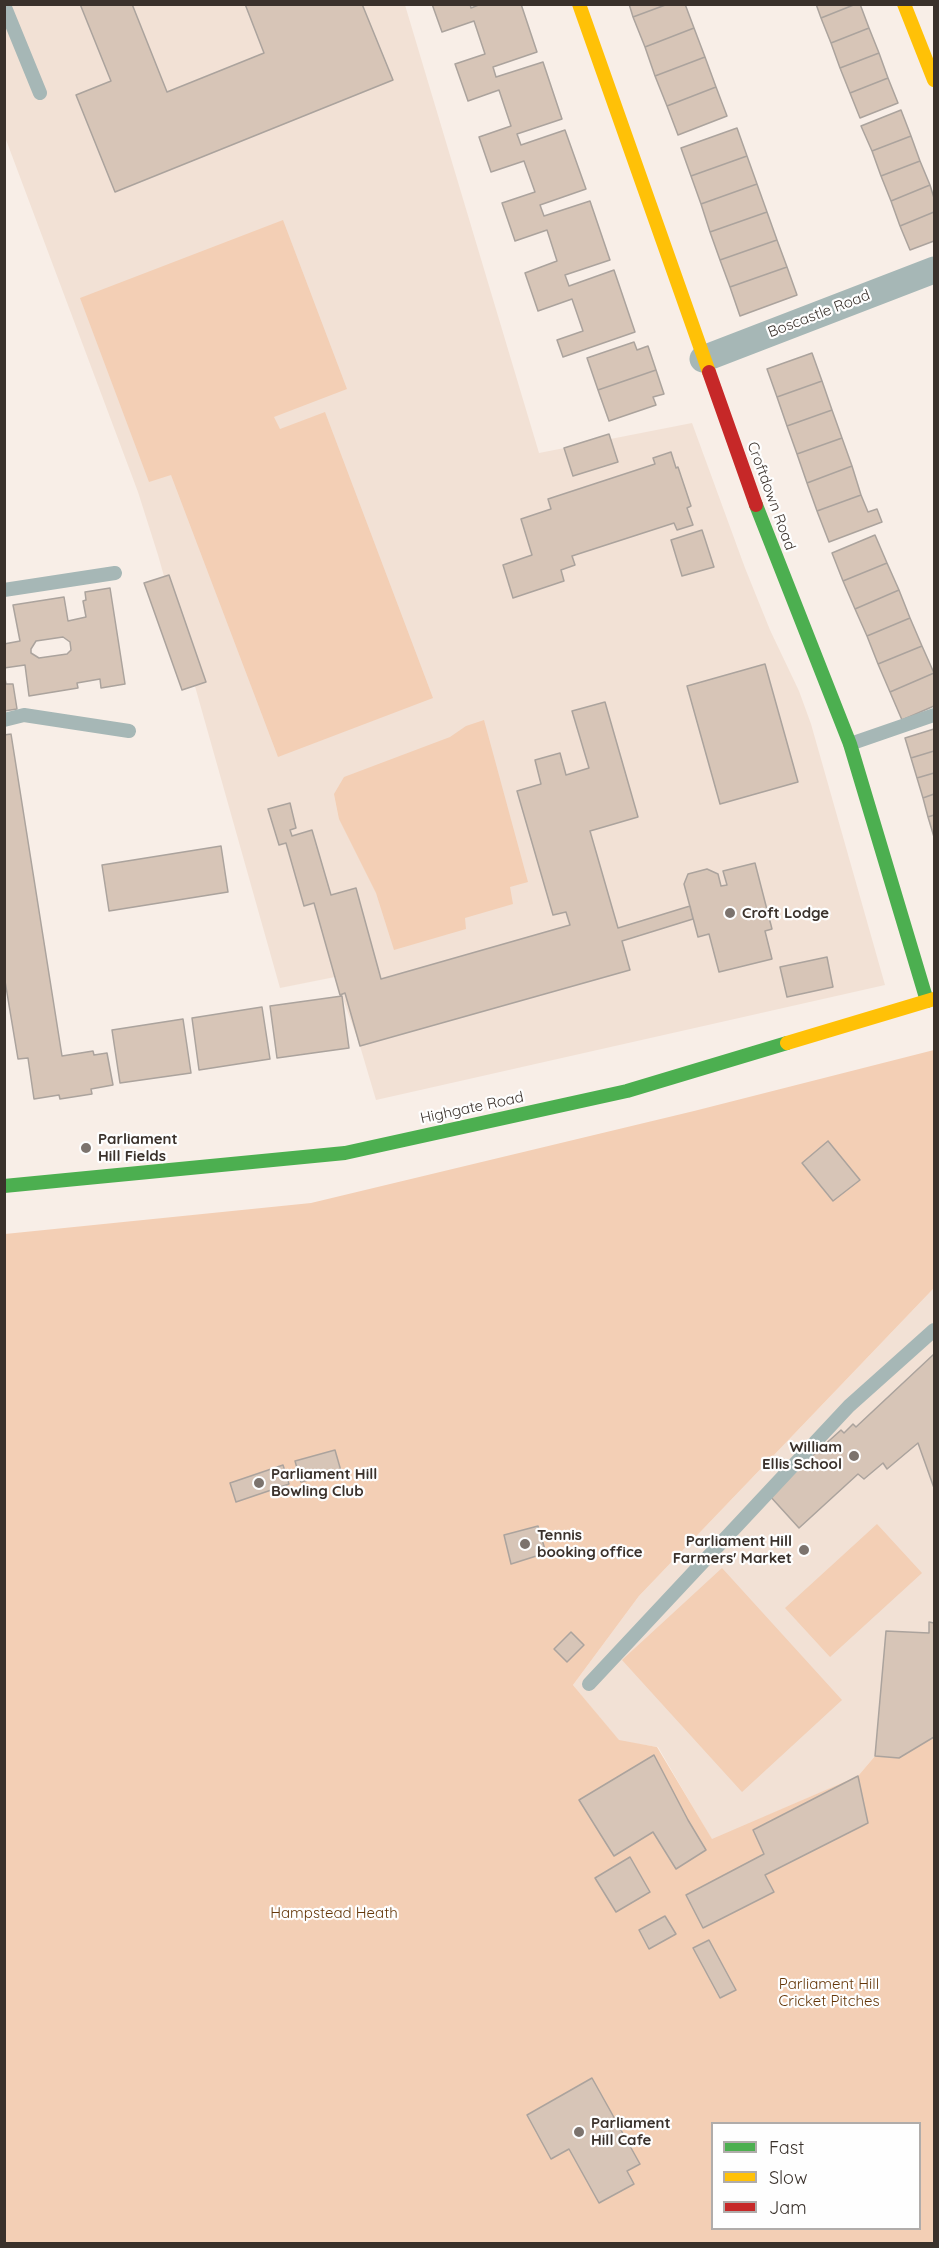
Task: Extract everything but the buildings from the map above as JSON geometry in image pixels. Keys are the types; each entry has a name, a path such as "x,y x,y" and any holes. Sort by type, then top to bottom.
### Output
{"street":[{"name":"Croftdown Road","path":"579,4 769,540 850,744 932,1003"},
{"path":"904,4 934,75"},
{"name":"Boscastle Road","path":"703,359 934,270"},
{"name":"Highgate Road","path":"4,1186 345,1153 627,1091 932,1003"}],"lane":[{"path":"4,5 40,93"},
{"path":"4,590 115,573"},
{"path":"4,720 24,715 129,731"},
{"path":"850,744 934,715"},
{"path":"589,1684 849,1406 934,1330"}],"shaded area":[{"path":"5,5 405,5 539,453 692,423 745,568 770,630 799,691 811,724 885,985 376,1100 360,1046 335,977 280,988 158,555 138,492 5,137"},
{"name":"William Ellis School","path":"934,1288 934,1737 899,1758 875,1756 858,1776 712,1840 658,1747 619,1741 573,1685 639,1596"}],"green space":[{"path":"283,220 347,389 274,417 280,429 325,412 433,698 278,757 171,475 149,482 80,298"},
{"path":"484,720 528,882 510,887 513,904 465,918 466,929 394,950 376,893 339,819 334,794 344,777 450,737 466,726"},
{"name":"Hampstead Heath","path":"934,1050 934,1288 639,1596 573,1685 619,1740 657,1747 712,1839 858,1776 875,1756 899,1758 934,1737 934,2243 5,2243 5,1234 311,1203 694,1111"},
{"path":"877,1524 922,1573 830,1657 785,1608"},
{"path":"722,1568 842,1700 742,1792 622,1660"}],"traffic: fast":[{"path":"756,505 850,744 927,1001"},
{"path":"4,1186 345,1153 627,1091 787,1043"}],"traffic: slow":[{"path":"579,4 709,372"},
{"path":"904,4 934,80"},
{"path":"787,1043 934,999"}],"traffic: jam":[{"path":"709,372 756,505"}],"place":[{"name":"Croft Lodge","path":"730,913"},
{"name":"Parliament Hill Fields","path":"86,1148"},
{"name":"William Ellis School","path":"854,1456"},
{"name":"Parliament Hill Bowling Club","path":"259,1483"},
{"name":"Tennis booking office","path":"525,1544"},
{"name":"Parliament Hill Farmers' Market","path":"804,1550"},
{"name":"Parliament Hill Cafe","path":"579,2132"}],"park label":[{"name":"Parliament Hill Cricket Pitches","path":"829,1992"}]}
